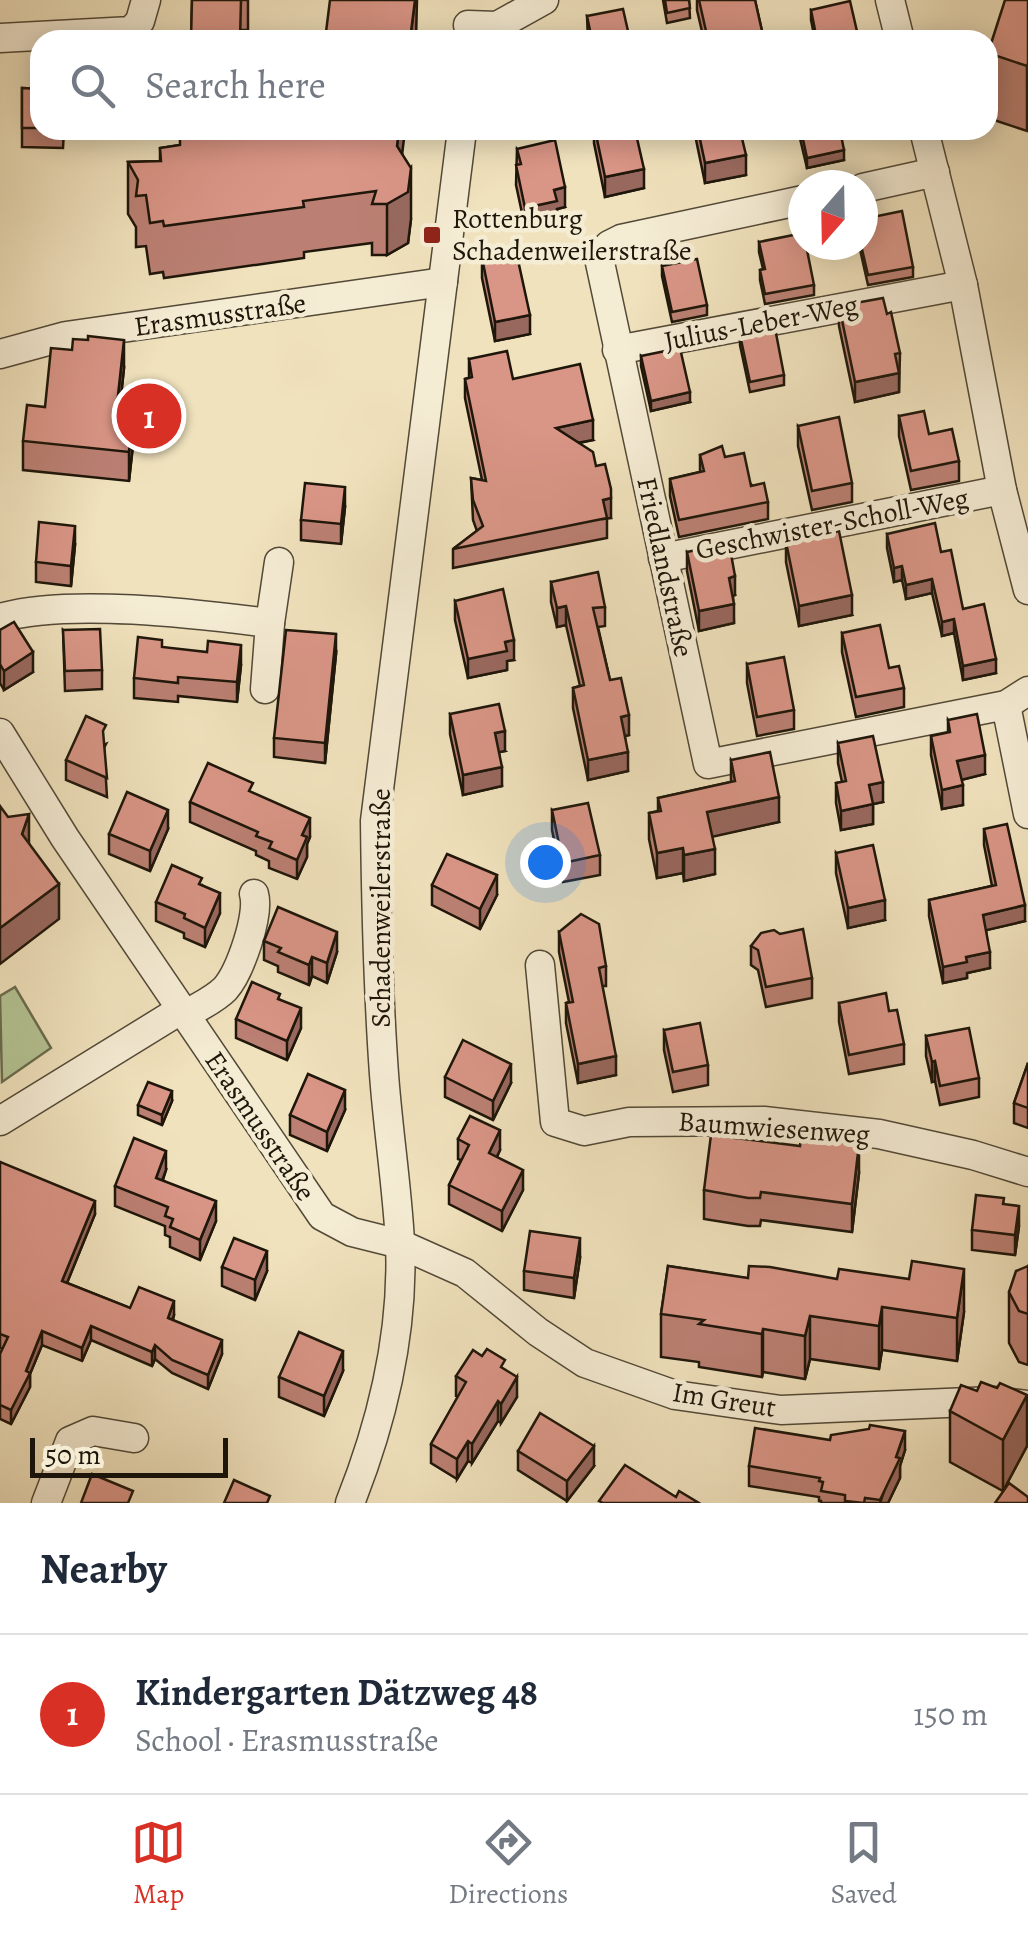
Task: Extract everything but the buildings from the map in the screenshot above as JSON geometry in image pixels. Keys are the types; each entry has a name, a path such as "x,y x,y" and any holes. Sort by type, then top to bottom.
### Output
{"street":[{"path":"131,30 140,21 146,0"},
{"path":"470,22 497,26 544,0"},
{"path":"890,0 898,30"},
{"path":"0,38 30,36"},
{"name":"Schadenweilerstraße","path":"350,1503 371,1451 390,1374 400,1244 382,1040 375,822 461,140"},
{"path":"926,140 964,285 1002,490 1028,590"},
{"path":"878,185 934,172"},
{"name":"Friedlandstraße","path":"788,203 621,239 609,245 599,258 708,764 1017,698"},
{"name":"Erasmusstraße","path":"2,349 66,336 442,282"},
{"name":"Julius-Leber-Weg","path":"618,350 964,285"},
{"name":"Geschwister-Scholl-Weg","path":"663,558 1002,490"},
{"path":"264,690 279,562"},
{"path":"0,618 76,609 270,622"},
{"path":"1017,698 1028,814"},
{"name":"Erasmusstraße","path":"0,732 65,838 322,1216 352,1232 400,1244"},
{"path":"0,1121 218,994 229,982 255,923 254,894"},
{"name":"Baumwiesenweg","path":"540,965 555,1122 584,1131 629,1122 764,1121 879,1134 1028,1172"},
{"name":"Im Greut","path":"400,1244 464,1273 538,1332 585,1362 675,1395 781,1410 993,1402 1028,1406"},
{"path":"46,1503 70,1441 93,1431 134,1438"}],"green space":[{"path":"15,987 51,1048 2,1082 0,996"}],"place":[{"name":"Rottenburg Schadenweilerstraße","path":"432,235"},
{"name":"Kindergarten Dätzweg 48","path":"149,416"}]}
